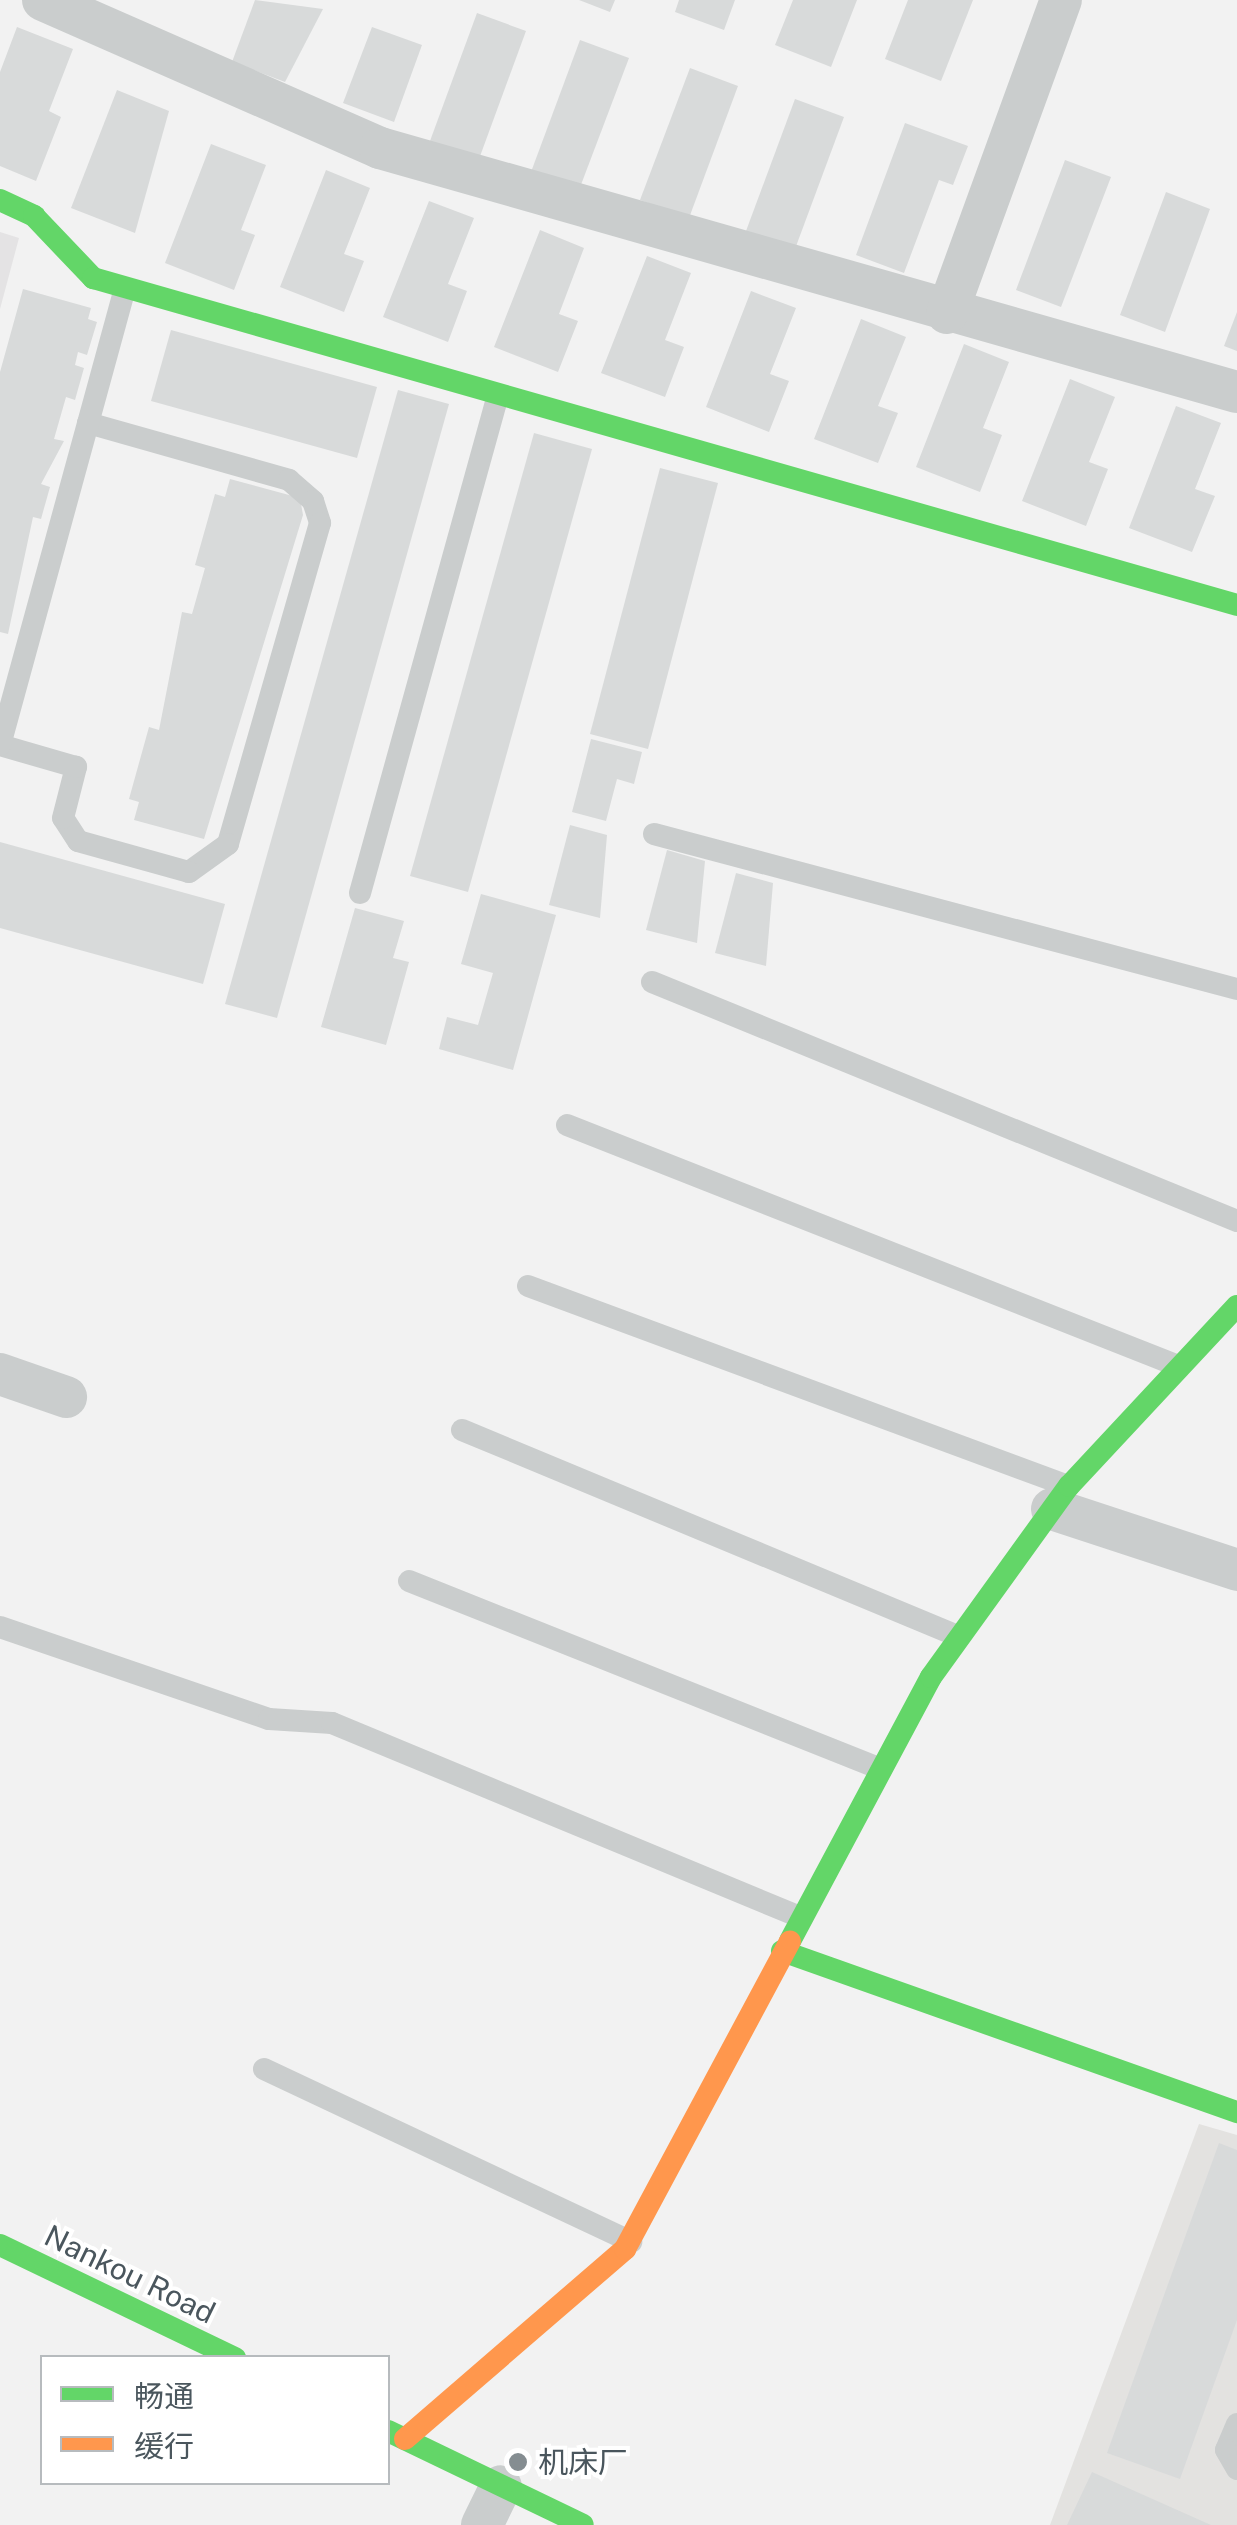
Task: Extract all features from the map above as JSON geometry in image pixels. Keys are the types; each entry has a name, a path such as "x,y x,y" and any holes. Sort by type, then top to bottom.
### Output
{"street":[{"path":"43,0 380,148 947,313 1237,392"},
{"path":"947,313 1061,0"},
{"path":"0,200 34,216 80,270 125,288 1237,605"},
{"path":"584,2525 396,2435 631,2242 880,1768 960,1637 1061,1498 1176,1364 1237,1306"},
{"path":"0,1374 66,1398"},
{"path":"1061,1498 1237,1570"},
{"path":"782,1951 1237,2112"},
{"name":"Nankou Road","path":"0,2244 228,2355"},
{"path":"482,2525 502,2486"}],"lane":[{"path":"88,423 289,480 313,501 320,523 228,844 190,872 78,841 63,818 76,767 0,746 88,423 125,288"},
{"path":"360,894 498,395"},
{"path":"654,834 1237,989"},
{"path":"652,982 1237,1221"},
{"path":"567,1125 1176,1364"},
{"path":"528,1286 1061,1498"},
{"path":"462,1430 960,1637"},
{"path":"409,1581 880,1768"},
{"path":"0,1627 269,1720 332,1723 800,1917"},
{"path":"264,2069 631,2242"},
{"path":"1237,2424 1226,2450 1237,2470"}],"shaded area":[{"path":"0,232 19,238 0,309"},
{"path":"1199,2124 1237,2135 1237,2525 1050,2525"}],"building":[{"path":"255,0 323,9 285,82 232,62"},
{"path":"579,0 615,0 610,12"},
{"path":"679,0 735,0 724,30 675,12"},
{"path":"793,0 857,0 831,67 775,45"},
{"path":"908,0 973,0 941,81 885,59"},
{"path":"477,13 526,31 479,159 430,141"},
{"path":"17,27 73,49 49,111 61,117 36,181 0,166 0,72"},
{"path":"372,27 422,45 394,122 343,103"},
{"path":"580,40 629,58 579,190 531,172"},
{"path":"690,68 738,86 689,218 640,200"},
{"path":"117,90 169,111 135,233 71,208"},
{"path":"795,99 844,117 795,249 746,231"},
{"path":"905,123 968,146 953,185 939,180 904,273 856,255"},
{"path":"211,144 266,165 241,230 255,235 234,290 165,263"},
{"path":"1065,160 1111,177 1061,307 1016,290"},
{"path":"326,170 370,188 344,254 364,261 344,312 280,287"},
{"path":"1166,192 1210,209 1165,332 1120,315"},
{"path":"429,201 474,218 448,284 467,291 448,342 383,317"},
{"path":"540,230 584,248 559,314 578,321 558,372 494,347"},
{"path":"647,256 691,273 665,340 684,347 665,397 601,373"},
{"path":"23,289 91,308 88,319 97,322 87,355 78,352 75,365 84,368 75,400 66,397 54,439 64,441 41,484 50,487 41,519 33,517 8,634 0,632 0,372"},
{"path":"751,291 796,308 770,374 789,381 769,432 706,407"},
{"path":"1237,312 1237,351 1224,346"},
{"path":"861,319 906,337 878,406 898,413 878,463 814,439"},
{"path":"171,330 377,387 357,458 151,401"},
{"path":"964,344 1009,362 983,428 1002,435 980,492 916,467"},
{"path":"1070,379 1115,397 1089,462 1108,469 1086,526 1022,501"},
{"path":"398,390 449,404 277,1018 225,1004"},
{"path":"1176,406 1221,423 1195,489 1215,496 1192,552 1129,528"},
{"path":"534,433 592,449 468,892 410,876"},
{"path":"660,468 718,483 648,749 590,734"},
{"path":"230,479 300,498 303,515 204,839 134,820 139,802 129,799 149,727 159,730 182,612 192,614 205,568 195,565 215,494 225,497"},
{"path":"591,739 642,752 634,784 617,779 606,821 572,812"},
{"path":"570,825 607,835 600,918 549,905"},
{"path":"0,842 225,904 203,984 0,928"},
{"path":"667,850 705,861 697,943 646,930"},
{"path":"736,873 773,883 766,966 715,953"},
{"path":"481,894 556,915 513,1070 439,1049 447,1017 478,1025 493,973 461,964"},
{"path":"355,908 404,921 393,958 409,962 386,1045 321,1027"},
{"path":"1219,2143 1237,2150 1237,2320 1180,2479 1107,2453"},
{"path":"1092,2472 1211,2525 1067,2525"}],"traffic: fast":[{"path":"0,200 34,216 93,278 1237,605"},
{"path":"790,1941 931,1677 1069,1486 1237,1306"},
{"path":"782,1951 1237,2112"},
{"path":"0,2245 229,2355"},
{"path":"390,2432 583,2525"}],"traffic: slow":[{"path":"405,2439 625,2249 790,1941"}],"place":[{"name":"机床厂","path":"518,2462"}]}
